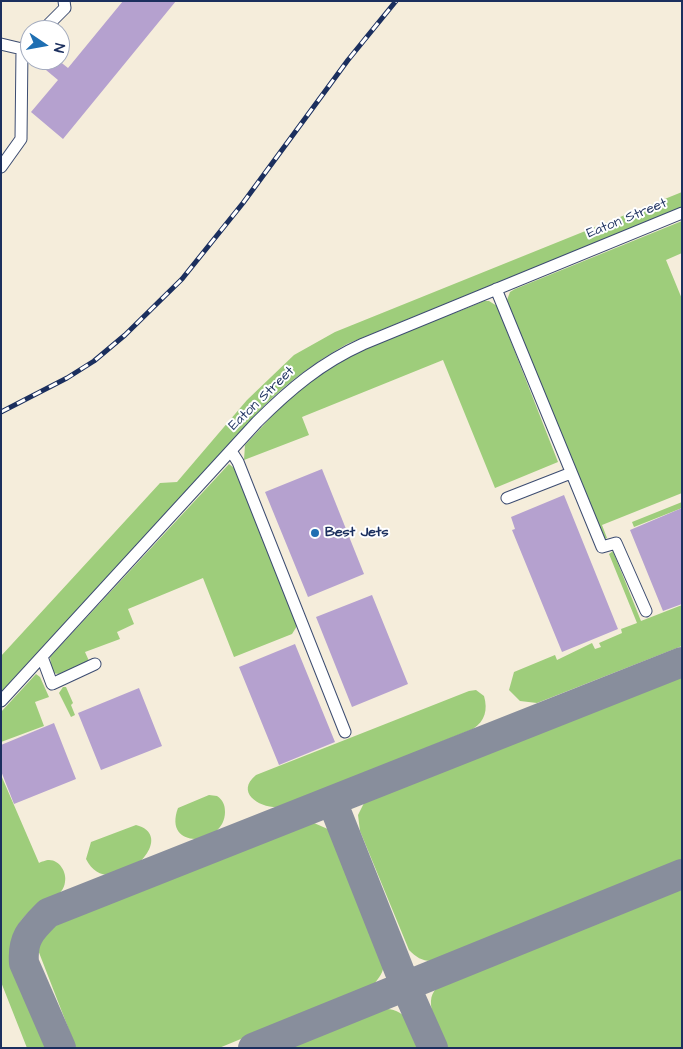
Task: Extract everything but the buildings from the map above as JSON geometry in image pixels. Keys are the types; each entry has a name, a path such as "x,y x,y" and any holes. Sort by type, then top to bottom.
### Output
{"lane":[{"path":"53,20 65,8 64,1"},
{"path":"1,44 20,46"},
{"path":"1,167 21,139 25,70"},
{"name":"Eaton Street","path":"1,701 230,451 288,391 316,369 363,344 682,213"},
{"path":"496,289 602,547 616,543 646,611"},
{"path":"230,451 238,462 345,732"},
{"path":"506,498 571,473"},
{"path":"42,657 52,684 95,664"}],"green space":[{"path":"682,192 682,207 347,344 304,372 265,405 1,692 1,656 160,483 177,482 247,400 294,355 335,332"},
{"path":"682,221 682,253 666,260 682,299 682,493 602,525 607,538 603,540 507,300 510,292 515,289"},
{"path":"484,301 489,301 497,306 558,462 495,488 443,360 302,417 309,435 244,460 245,445 309,381 359,352"},
{"path":"229,464 234,468 297,626 292,634 234,657 203,578 128,609 134,624 117,632 120,639 85,652 89,661 59,674 52,673 50,657"},
{"path":"682,502 682,508 634,527 632,522"},
{"path":"613,551 641,621 682,605 682,646 537,703 520,701 509,690 514,672 555,655 557,660 592,643 595,649 601,647 599,643 622,633 621,629 637,623 609,554"},
{"path":"682,673 682,861 431,961 414,955 409,950 360,831 358,815 364,803"},
{"path":"36,674 40,677 49,697 35,702 44,726 1,742 1,712"},
{"path":"63,687 66,687 73,703 71,705 75,715 71,717 59,693"},
{"path":"476,690 484,696 486,706 483,719 473,729 280,807 265,805 249,794 250,782 256,775 469,691"},
{"path":"1,775 39,863 48,860 56,862 62,868 65,875 64,887 61,891 25,915 14,937 13,949 18,973 48,1048 27,1048 1,982"},
{"path":"209,795 217,796 221,799 225,807 222,823 215,832 206,837 196,839 186,837 179,832 175,822 178,808"},
{"path":"314,823 330,830 334,836 384,958 382,972 374,984 219,1048 76,1048 38,950 42,936 52,926 307,824"},
{"path":"136,825 148,832 151,842 147,853 137,864 124,872 110,875 97,872 86,859 91,842"},
{"path":"682,889 682,1048 447,1048 432,1009 431,1001 437,988"},
{"path":"386,1009 393,1010 405,1017 412,1028 420,1048 290,1048"}],"taxiway":[{"path":"61,1048 24,963 26,941 37,924 48,913 682,662"},
{"path":"332,801 405,985 433,1048"},
{"path":"253,1048 682,874"}],"railway":[{"path":"1,412 67,378 94,361 125,335 182,279 243,203 348,60 396,1"}],"place":[{"name":"Best Jets","path":"315,533"}]}
